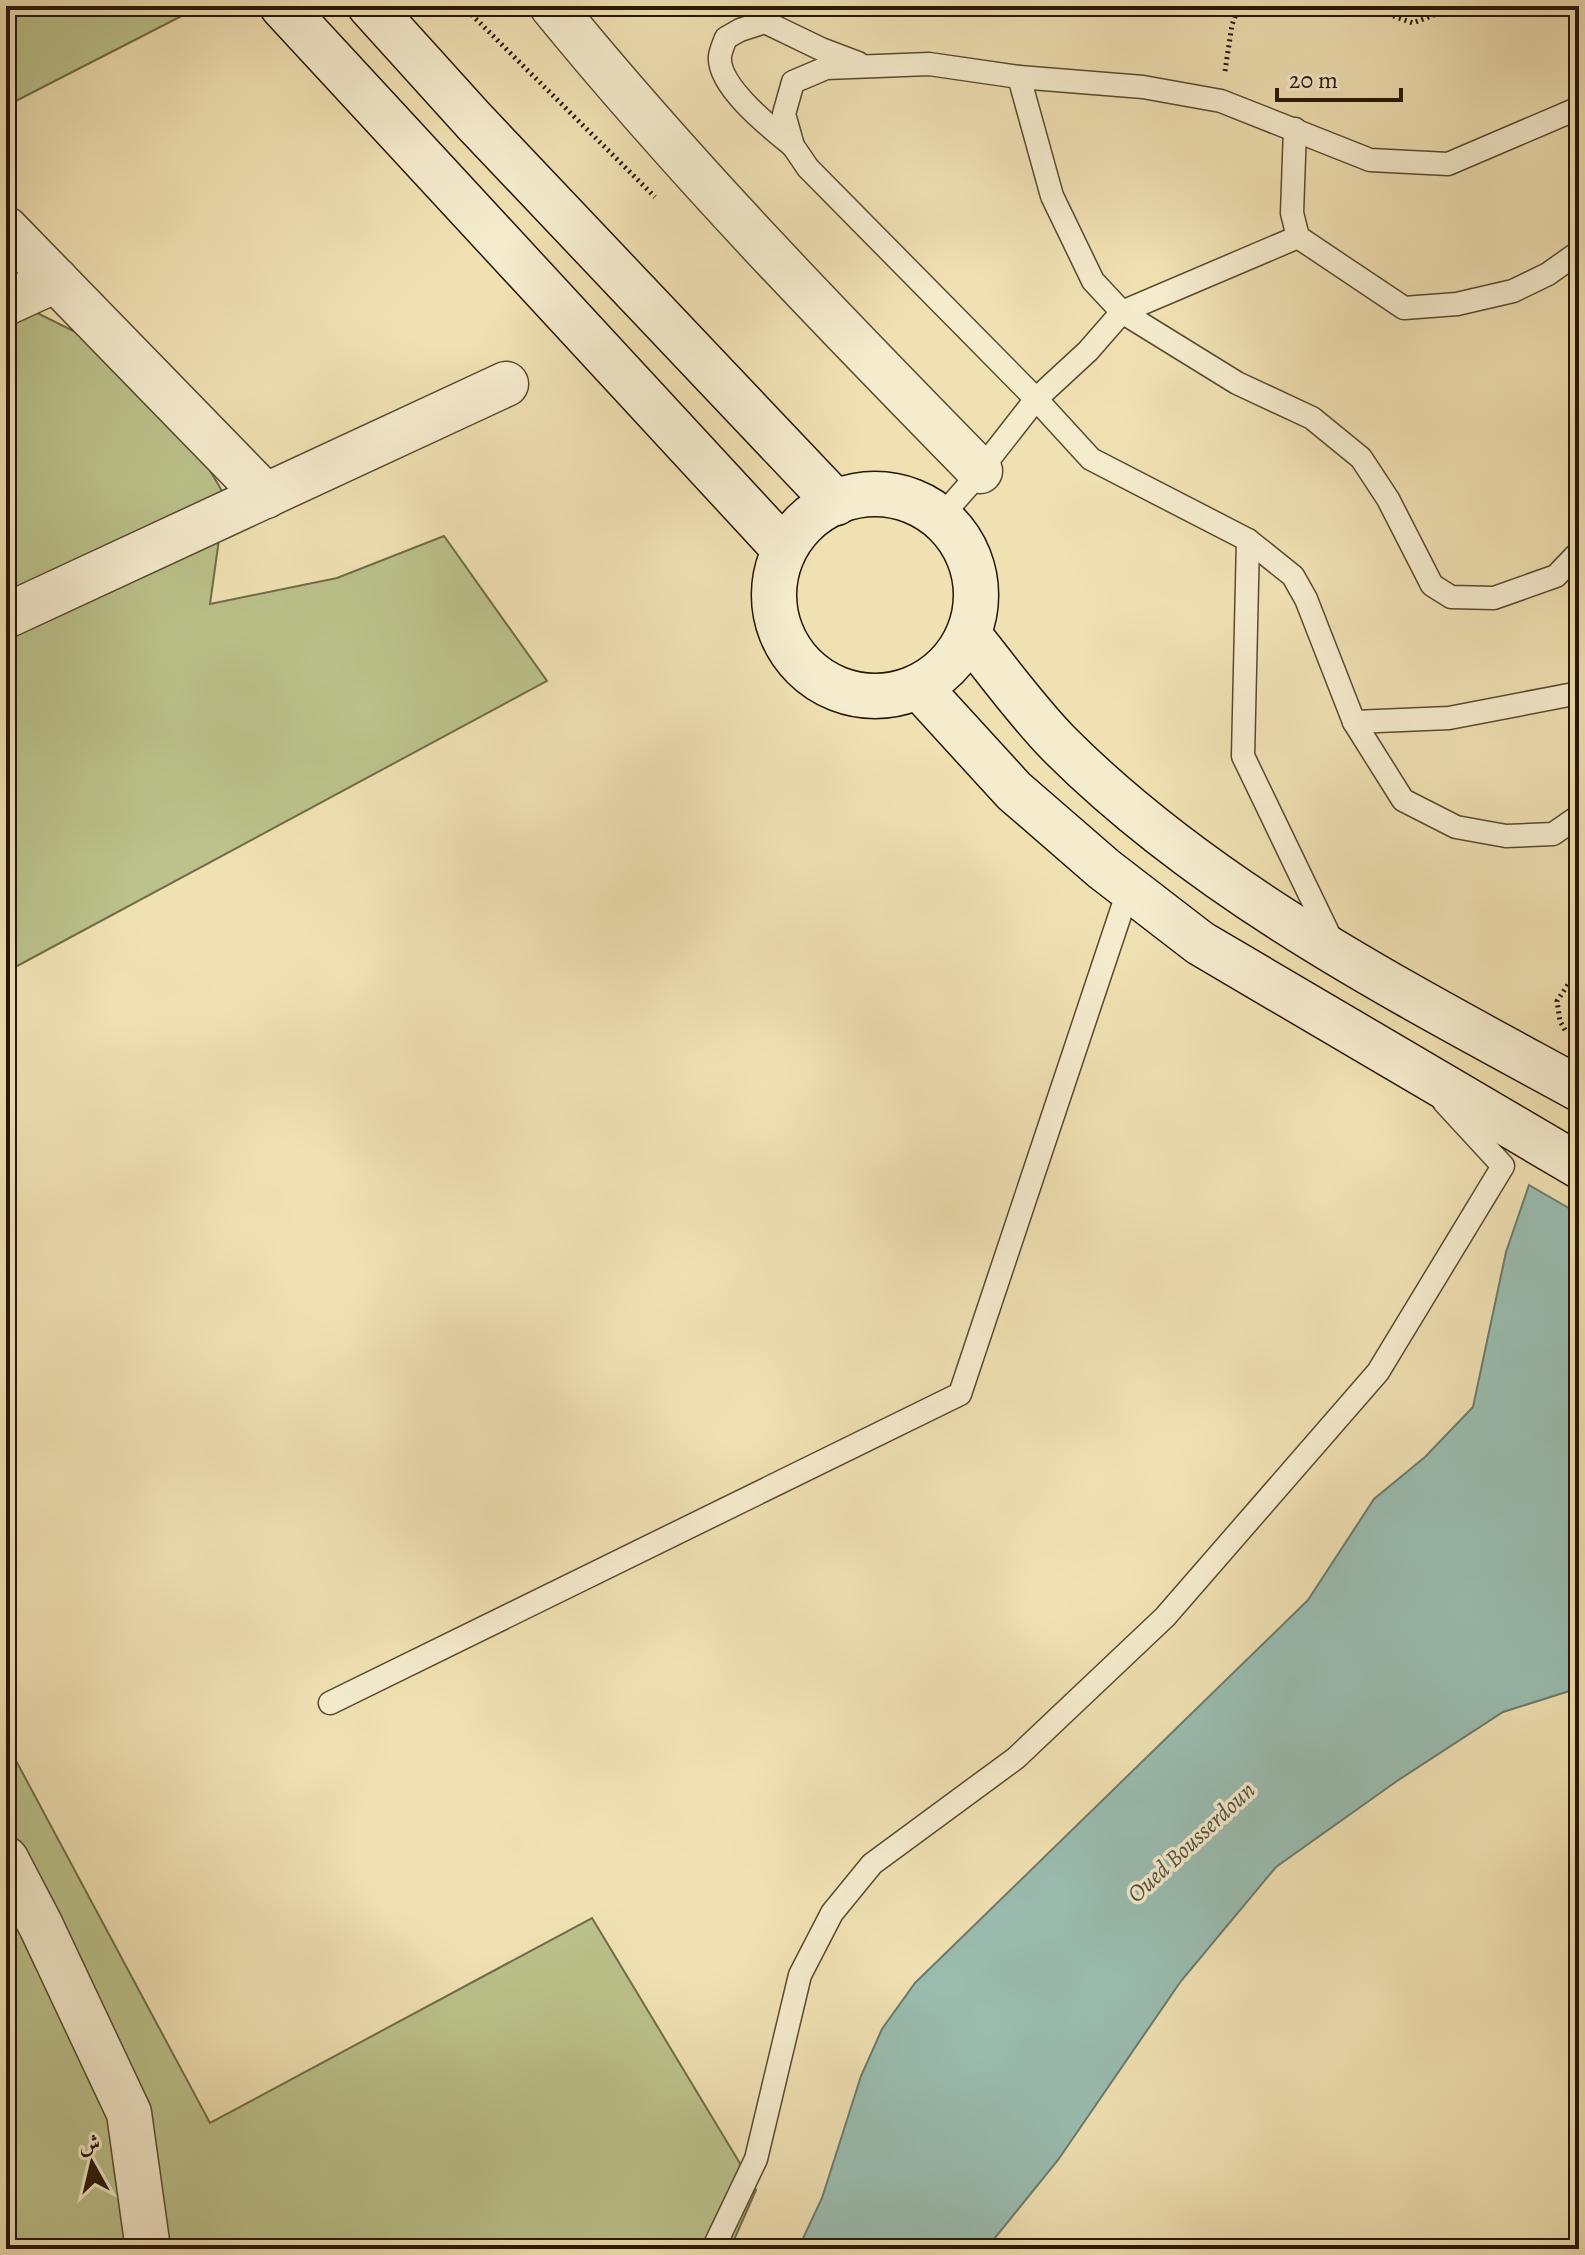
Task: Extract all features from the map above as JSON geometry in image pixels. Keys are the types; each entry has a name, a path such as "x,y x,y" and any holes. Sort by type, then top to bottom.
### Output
{"main road":[{"path":"282,6 784,549"},
{"path":"370,6 516,166 836,503"},
{"path":"552,6 799,284 980,471"},
{"path":"6,229 266,496"},
{"path":"6,303 56,280"},
{"path":"6,616 506,384"},
{"path":"890,495 924,506 953,530 971,560 977,601 969,635 948,667 919,687 885,697 838,691 818,680 792,656 777,624 774,583 784,549 795,533 821,509 836,503 854,496 890,495"},
{"path":"969,635 1056,741 1108,790 1218,878 1448,1017 1579,1089"},
{"path":"919,687 1014,791 1200,943 1579,1166"},
{"path":"6,1859 129,2113 148,2249"}],"lane":[{"path":"873,68 821,49 765,22 726,38 720,57 725,78 759,118 793,146 808,168 1036,399 1091,459 1248,540 1293,576 1306,599 1354,722 1403,800 1456,827 1506,836 1553,834 1579,816"},
{"path":"793,146 784,114 793,82 826,68 929,64 1019,77 1143,87 1221,101 1370,160 1448,164 1579,108"},
{"path":"1019,77 1052,196 1093,281 1122,312 1237,383 1312,418 1361,458 1388,499 1432,585 1451,597 1494,598 1556,576 1579,552"},
{"path":"1295,129 1292,213 1298,237 1404,308 1457,304 1513,291 1548,274 1579,252"},
{"path":"939,519 1036,399 1088,351 1122,312 1298,237"},
{"path":"1248,540 1243,756 1337,951"},
{"path":"1354,722 1449,718 1579,693"},
{"path":"330,1703 960,1394 1129,888"},
{"path":"713,2249 756,2159 800,1975 832,1913 872,1864 1016,1758 1165,1617 1378,1372 1503,1166 1416,1072"}],"path":[{"path":"1221,101 1232,25 1239,6"},
{"path":"1365,6 1413,23 1457,6"},
{"path":"1567,1034 1560,1021 1557,1001 1579,968"}],"green space":[{"path":"6,6 201,6 6,106"},
{"path":"6,277 19,304 150,369 225,496 210,604 337,578 444,536 547,681 6,972"},
{"path":"6,1742 210,2123 592,1918 756,2190 730,2249 6,2249"}],"water":[{"name":"Oued Bousserdoun","path":"1529,1185 1579,1214 1579,1688 1503,1712 1397,1781 1276,1867 1181,1981 1058,2160 986,2249 798,2249 822,2198 861,2076 882,2029 915,1983 1308,1600 1374,1499 1425,1457 1473,1407 1506,1252"}]}
